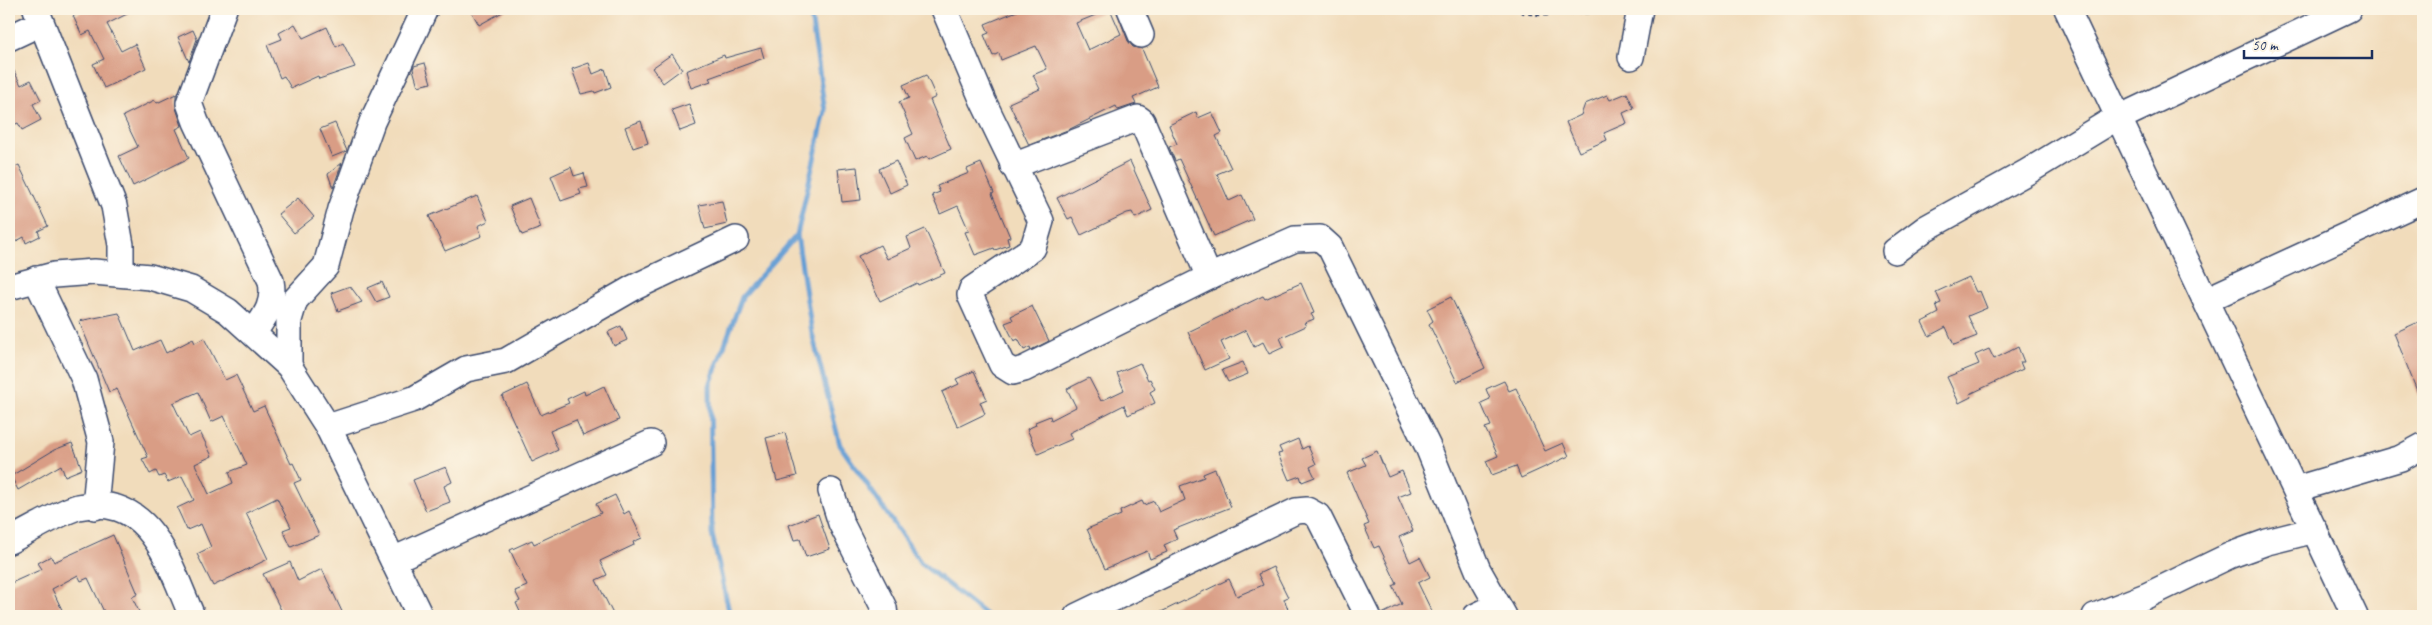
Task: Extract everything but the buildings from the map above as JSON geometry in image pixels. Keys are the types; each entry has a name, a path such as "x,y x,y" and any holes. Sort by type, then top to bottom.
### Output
{"street":[{"path":"224,9 189,103 196,122 272,281 272,302 269,311 254,332"},
{"path":"289,366 290,320 296,300 326,266 341,209 372,122 425,9"},
{"path":"944,9 983,101 1041,221 1033,248 972,289 970,295 1002,365 1013,372 1024,369 1209,277 1295,239 1320,238 1330,247 1428,447 1478,570 1492,613"},
{"path":"1130,9 1141,35"},
{"path":"1631,57 1640,9"},
{"path":"2067,9 2121,119 2355,616"},
{"path":"1895,251 1926,228 2026,172 2106,124 2121,119 2350,9"},
{"path":"9,38 39,16 114,206 120,245 121,274"},
{"path":"1013,166 1138,118 1142,121 1209,277"},
{"path":"2206,300 2423,200"},
{"path":"328,427 414,399 466,369 506,362 634,288 736,239"},
{"path":"9,286 54,275 94,272 150,277 191,289 228,311 254,332 289,366 328,427 420,616"},
{"path":"36,279 84,379 102,442 95,507"},
{"path":"393,560 651,443"},
{"path":"2296,489 2401,458 2423,446"},
{"path":"831,491 841,523 884,608 885,616"},
{"path":"9,541 77,507 106,506 126,511 152,531 165,554 192,616"},
{"path":"1077,616 1296,511 1307,510 1318,516 1368,616"},
{"path":"2095,616 2146,596 2231,555 2267,542 2315,530"}],"path":[{"path":"1513,9 1542,15 1564,12 1608,12 1629,9"}],"waterway":[{"path":"810,9 825,111 797,235 812,333 840,445 921,563 987,616"},
{"path":"730,616 712,534 710,385 742,297 797,235"}]}
